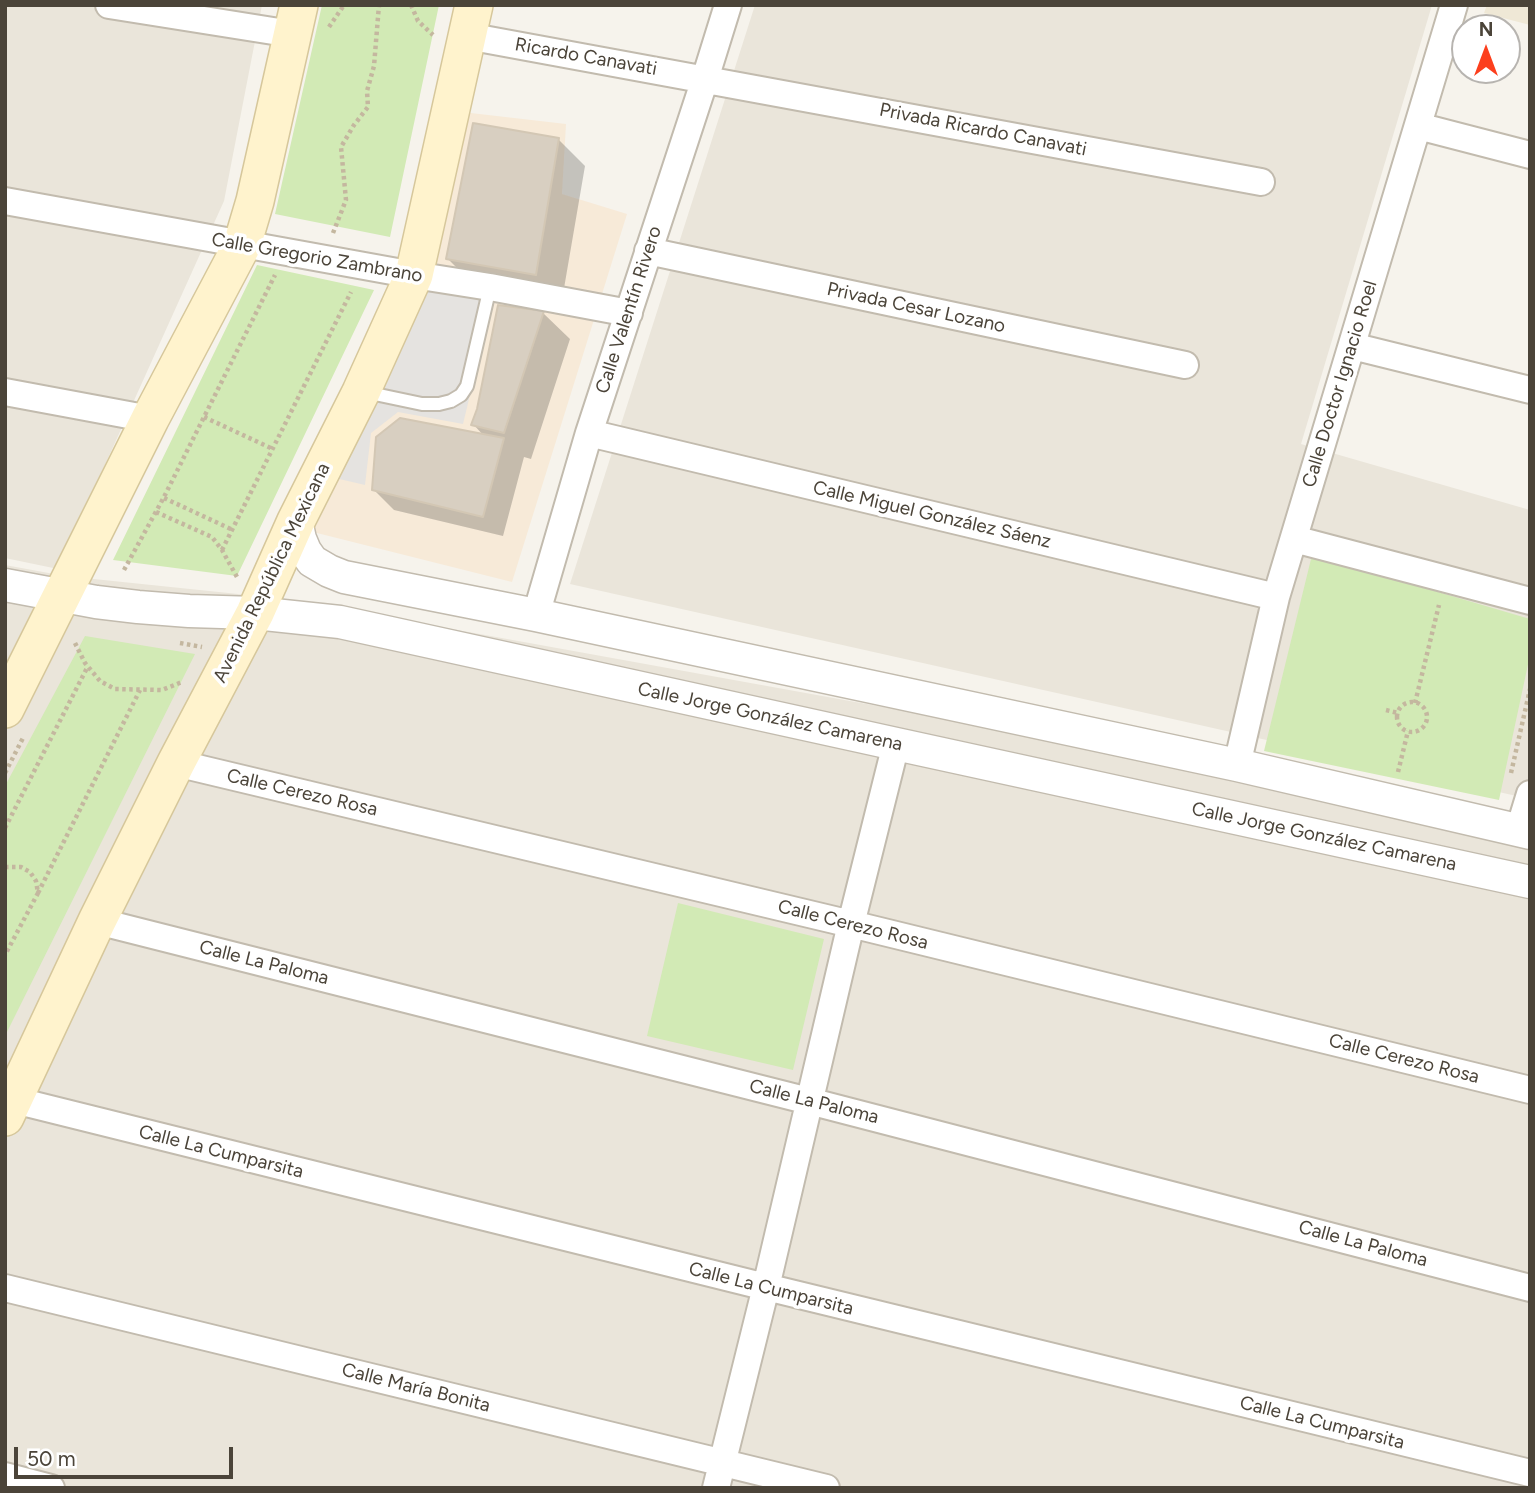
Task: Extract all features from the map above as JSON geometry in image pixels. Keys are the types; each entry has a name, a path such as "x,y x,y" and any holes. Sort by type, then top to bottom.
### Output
{"main road":[{"path":"5,709 149,419 242,245 255,201 296,20"},
{"name":"Avenida República Mexicana","path":"10,1109 97,921 176,763 248,598 296,521 361,392 414,275 460,27"}],"street":[{"path":"108,5 296,20"},
{"name":"Calle Valentín Rivero","path":"536,615 589,433 728,5"},
{"name":"Calle Doctor Ignacio Roel","path":"1237,765 1276,597 1454,5"},
{"name":"Ricardo Canavati","path":"460,27 705,79"},
{"name":"Privada Ricardo Canavati","path":"705,79 1261,182"},
{"path":"1418,126 1530,155"},
{"name":"Calle Gregorio Zambrano","path":"5,201 629,313"},
{"name":"Privada Cesar Lozano","path":"648,251 1185,366"},
{"path":"1352,346 1530,390"},
{"path":"5,393 149,419"},
{"name":"Calle Miguel González Sáenz","path":"589,433 1276,597"},
{"path":"296,521 300,539 312,561 336,574 1237,765 1525,832 1519,788"},
{"path":"1294,539 1530,601"},
{"name":"Calle Jorge González Camarena","path":"5,585 96,602 189,611 248,598 340,622 1530,881"},
{"path":"716,1488 896,744"},
{"name":"Calle Cerezo Rosa","path":"176,763 1530,1090"},
{"name":"Calle La Paloma","path":"97,921 809,1101 1530,1288"},
{"name":"Calle La Cumparsita","path":"10,1109 765,1287 1530,1473"},
{"name":"Calle María Bonita","path":"5,1288 826,1488"},
{"path":"5,1476 51,1488"}],"lane":[{"path":"361,392 422,404 439,404 461,395 467,386 491,287"}],"path":[{"path":"346,236 333,233 346,200 341,147 368,107 367,91 374,66 379,5"},
{"path":"411,5 418,22 460,27"},
{"path":"124,570 164,498 275,274"},
{"path":"222,550 352,291"},
{"path":"204,417 273,449"},
{"path":"164,498 233,530"},
{"path":"156,512 212,537 248,598"},
{"path":"113,568 137,571"},
{"path":"1415,703 1441,597"},
{"path":"170,642 208,648"},
{"path":"74,643 100,681 115,689 162,690 192,677"},
{"path":"5,828 88,666"},
{"path":"1519,788 1530,689"},
{"path":"5,955 140,690"},
{"path":"1415,703 1425,710 1427,719 1419,730 1414,732 1401,727 1398,713 1403,705 1415,703"},
{"path":"1386,710 1398,713"},
{"path":"1398,773 1408,731"},
{"path":"5,867 21,867 30,872 36,881 38,893"}],"shaded area":[{"path":"5,5 262,5 224,201 58,569 5,558"},
{"path":"755,5 1432,5 1301,444 1530,510 1530,799 570,584"},
{"path":"1487,5 1530,5 1530,25 1521,23 1521,14 1484,13"},
{"path":"462,112 566,124 562,194 627,214 512,582 313,532 422,297"},
{"path":"436,283 494,295 463,424 398,412 371,433 365,485 335,478 422,297"},
{"path":"5,565 65,576 286,599 1530,824 1530,1488 5,1488"}],"green space":[{"path":"322,5 439,5 390,237 275,214"},
{"path":"257,265 374,290 237,576 113,560"},
{"path":"1312,555 1530,619 1530,655 1499,800 1264,751"},
{"path":"85,636 195,654 5,1036 5,786"},
{"path":"678,903 824,939 793,1070 647,1036"}],"building":[{"path":"473,123 559,138 536,275 446,259"},
{"path":"498,305 544,311 504,433 471,425 477,409"},
{"path":"400,418 504,438 483,517 372,490 376,437"}]}
